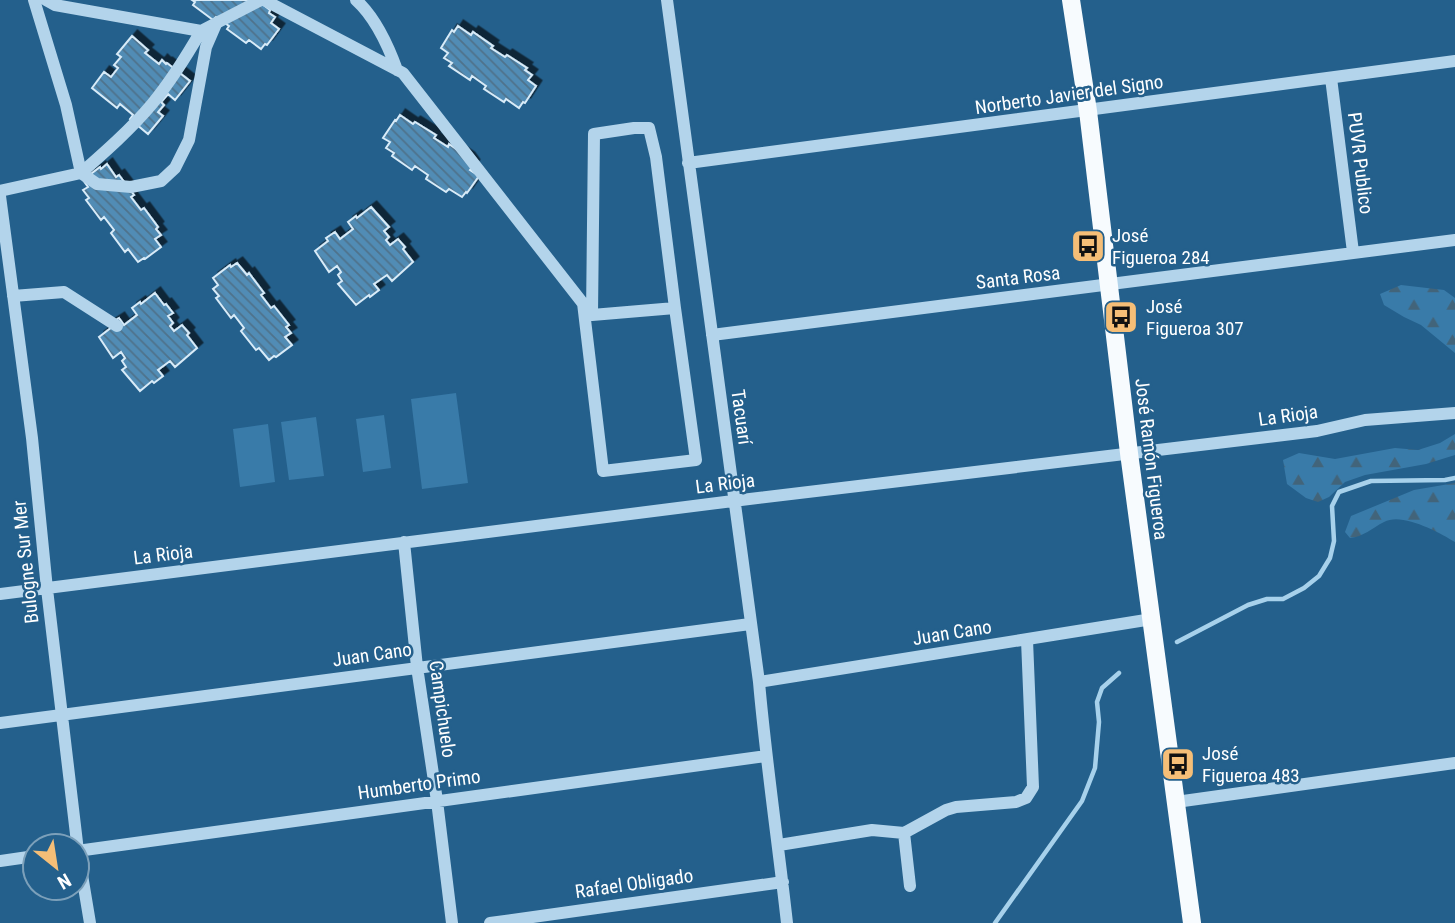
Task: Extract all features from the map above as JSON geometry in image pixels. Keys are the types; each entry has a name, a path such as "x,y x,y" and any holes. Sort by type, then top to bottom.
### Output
{"main road":[{"name":"José Ramón Figueroa","path":"1071,0 1088,111 1129,453 1192,923"}],"street":[{"path":"34,0 66,105 81,173 97,184 131,187 161,181 175,168 189,140 206,47 216,24"},
{"path":"46,0 55,5 201,31"},
{"path":"0,193 81,173 150,106 180,67 201,31 262,0 403,73 592,315"},
{"name":"Tacuarí","path":"667,0 759,682 787,923"},
{"path":"361,2 390,51 397,70"},
{"name":"Norberto Javier del Signo","path":"688,163 1455,61"},
{"name":"PUVR Publico","path":"1331,78 1353,252"},
{"path":"583,303 603,471 696,460 656,157 649,128 594,134 592,315"},
{"name":"Bulogne Sur Mer","path":"0,193 32,438 75,832"},
{"name":"Santa Rosa","path":"712,335 1455,240"},
{"path":"13,296 64,292 117,326"},
{"path":"592,315 675,308"},
{"name":"La Rioja","path":"0,594 733,501 1317,432 1365,420 1455,413"},
{"name":"Campichuelo","path":"404,542 417,667 452,923"},
{"name":"Juan Cano","path":"759,682 1152,619"},
{"name":"Juan Cano","path":"0,723 750,624"},
{"path":"779,845 872,830 904,832 946,810 1026,799 1033,787 1027,640"},
{"name":"Humberto Primo","path":"91,849 766,756"},
{"path":"1176,802 1455,763"},
{"path":"904,832 910,886"},
{"path":"0,861 21,858"},
{"name":"Rafael Obligado","path":"490,923 783,882"},
{"name":"Bulogne Sur Mer","path":"86,902 90,923"}],"green space":[{"path":"1401,285 1444,290 1455,298 1455,353 1421,325 1384,305 1380,294"},
{"path":"456,393 468,483 422,489 411,399"},
{"path":"384,415 391,468 363,472 356,419"},
{"path":"316,417 324,476 289,480 281,422"},
{"path":"268,424 275,482 240,487 233,429"},
{"path":"1455,434 1455,455 1426,464 1365,475 1345,482 1329,497 1318,502 1306,498 1287,484 1283,460 1299,453 1335,459 1395,448 1418,450 1440,443"},
{"path":"1455,483 1455,542 1420,524 1400,520 1384,522 1355,537 1350,538 1345,532 1351,516 1414,490"}],"building":[{"path":"192,0 257,0 270,10 269,13 275,17 271,23 279,29 261,49 249,40 246,43 216,17 213,20 193,5 195,2"},
{"path":"458,26 471,35 473,32 493,46 491,48 527,68 525,70 532,75 528,80 536,86 519,108 484,89 486,86 472,76 470,80 449,66 452,63 444,58 448,53 441,48 452,30 454,32"},
{"path":"132,36 148,50 145,53 159,64 162,60 190,81 175,100 168,94 161,102 164,105 158,112 163,116 148,134 130,119 133,115 120,104 117,108 92,88 104,72 111,77 118,68 114,65 121,57 117,54"},
{"path":"400,115 469,158 474,165 470,170 479,176 467,193 462,197 449,189 446,192 426,179 428,175 415,166 412,170 392,156 394,153 386,148 390,142 383,138"},
{"path":"107,164 116,177 119,175 134,195 131,197 141,210 144,208 161,235 155,239 161,247 138,262 128,249 125,252 111,233 114,230 104,217 101,220 86,200 89,198 83,190 88,187 83,180"},
{"path":"371,207 389,227 384,231 389,237 386,240 390,245 398,239 413,262 392,281 387,275 374,284 379,290 356,305 338,284 342,281 337,266 329,272 315,251 335,232 340,239 353,229 348,222"},
{"path":"237,263 247,275 249,273 271,308 274,306 289,325 286,327 291,333 285,337 292,345 269,360 259,348 256,350 241,331 244,328 234,315 231,318 216,298 219,296 213,289 218,285 213,278"},
{"path":"155,293 173,313 168,316 173,323 170,326 174,331 182,325 197,348 175,367 170,361 158,370 163,376 140,391 122,370 126,367 121,352 113,358 99,337 119,318 124,325 137,315 132,308"}],"waterway":[{"path":"1177,642 1248,605 1267,599 1283,599 1319,576 1330,558 1334,541 1332,506 1339,492 1371,481 1455,478"},
{"path":"995,923 1082,801 1095,768 1099,722 1097,702 1102,688 1119,673"}],"place":[{"name":"José Figueroa 284","path":"1088,246"},
{"name":"José Figueroa 307","path":"1121,317"},
{"name":"José Figueroa 483","path":"1178,764"}]}
